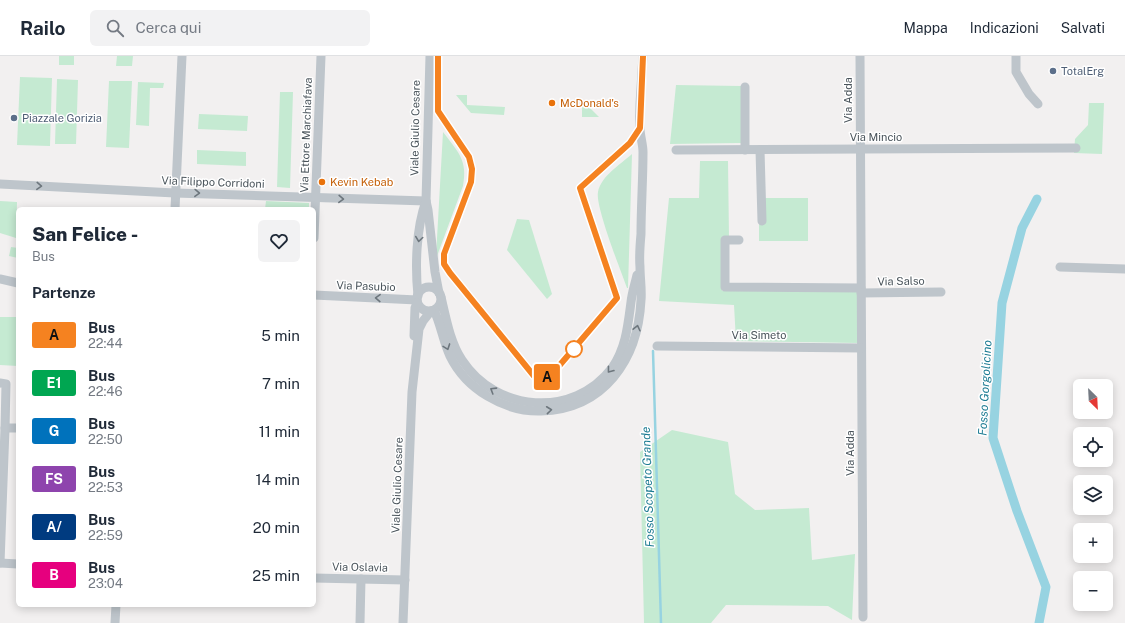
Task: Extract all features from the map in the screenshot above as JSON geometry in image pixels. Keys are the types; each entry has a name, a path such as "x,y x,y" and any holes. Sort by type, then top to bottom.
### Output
{"street":[{"path":"175,207 182,56"},
{"name":"Via Ettore Marchiafava","path":"315,207 321,56"},
{"name":"Viale Giulio Cesare","path":"430,56 426,201 435,272 440,295 456,347 461,359 477,377 496,392 510,398 533,403 564,400 586,390 600,380 612,367 619,356 628,330 631,301 640,266"},
{"path":"433,311 450,356 466,378 489,398 504,405 522,410 542,411 578,404 605,387 621,369 632,345 640,314 642,299 640,266 643,151 640,128 642,56"},
{"name":"Via Adda","path":"860,56 863,617"},
{"path":"1016,56 1016,72 1029,94 1038,104"},
{"path":"745,87 745,150"},
{"name":"Via Mincio","path":"676,150 1076,148"},
{"path":"760,150 762,221"},
{"name":"Via Filippo Corridoni","path":"0,184 175,193 426,201"},
{"name":"Viale Giulio Cesare","path":"416,347 414,337 414,308 417,299 416,256 422,210 426,201"},
{"path":"739,240 725,240 725,287 861,291"},
{"path":"1060,267 1125,269"},
{"path":"0,279 16,283"},
{"path":"426,288 434,288 440,295 440,305 433,311 428,312 422,309 417,299 422,290 426,288"},
{"name":"Via Salso","path":"861,291 941,292"},
{"name":"Via Pasubio","path":"316,296 417,299"},
{"name":"Viale Giulio Cesare","path":"403,623 412,392 416,347 419,329 423,321 433,311"},
{"name":"Via Simeto","path":"657,346 862,348"},
{"path":"0,383 6,384 0,563 16,564"},
{"path":"5,428 16,428"},
{"name":"Via Oslavia","path":"316,578 405,580"},
{"path":"360,623 361,579"},
{"path":"114,623 116,607"}],"green space":[{"path":"59,56 74,56 74,65 59,65"},
{"path":"117,56 133,56 132,66 116,66"},
{"path":"20,77 52,78 50,146 17,145"},
{"path":"57,79 78,80 76,144 55,144"},
{"path":"109,81 132,81 129,148 106,147"},
{"path":"138,82 164,83 163,88 150,88 149,126 136,125"},
{"path":"676,85 741,86 741,143 670,144"},
{"path":"280,92 293,92 290,188 277,187"},
{"path":"456,95 467,95 467,105 505,107 504,115 471,113"},
{"path":"1089,103 1104,103 1102,154 1074,153 1075,139 1088,125"},
{"path":"586,104 599,117 582,117 582,105"},
{"path":"199,114 248,116 247,131 198,129"},
{"path":"443,132 457,151 463,163 464,177 463,186 436,256"},
{"path":"197,150 246,152 246,166 197,164"},
{"path":"632,154 627,288 600,211 598,192 607,176"},
{"path":"700,161 728,161 729,238 721,239 722,291 859,291 859,343 736,341 734,305 659,301 669,198 699,198"},
{"path":"759,198 808,198 808,241 759,241"},
{"path":"0,201 17,202 16,238 0,233"},
{"path":"266,201 309,203 309,207 265,207"},
{"path":"517,219 529,220 552,294 547,299 507,250"},
{"path":"11,247 16,248 16,258 9,256"},
{"path":"0,317 16,317 16,366 0,365"},
{"path":"672,430 728,442 735,494 755,510 809,508 812,560 855,554 852,620 828,606 726,605 711,623 644,623 640,452"}],"waterway":[{"name":"Fosso Gorgolicino","path":"1037,199 1022,228 1002,303 993,438 1017,511 1046,587 1039,623"},
{"name":"Fosso Scopeto Grande","path":"653,351 661,623"}],"bus line":[{"name":"A","path":"438,56 438,111 469,157 472,169 471,182 444,254 444,264 534,376 541,379 548,377 553,373 617,298 580,188 630,143 640,128 643,56"}],"place":[{"name":"TotalErg","path":"1053,71"},
{"name":"McDonald's","path":"552,103"},
{"name":"Piazzale Gorizia","path":"14,118"},
{"name":"Kevin Kebab","path":"322,182"}]}
